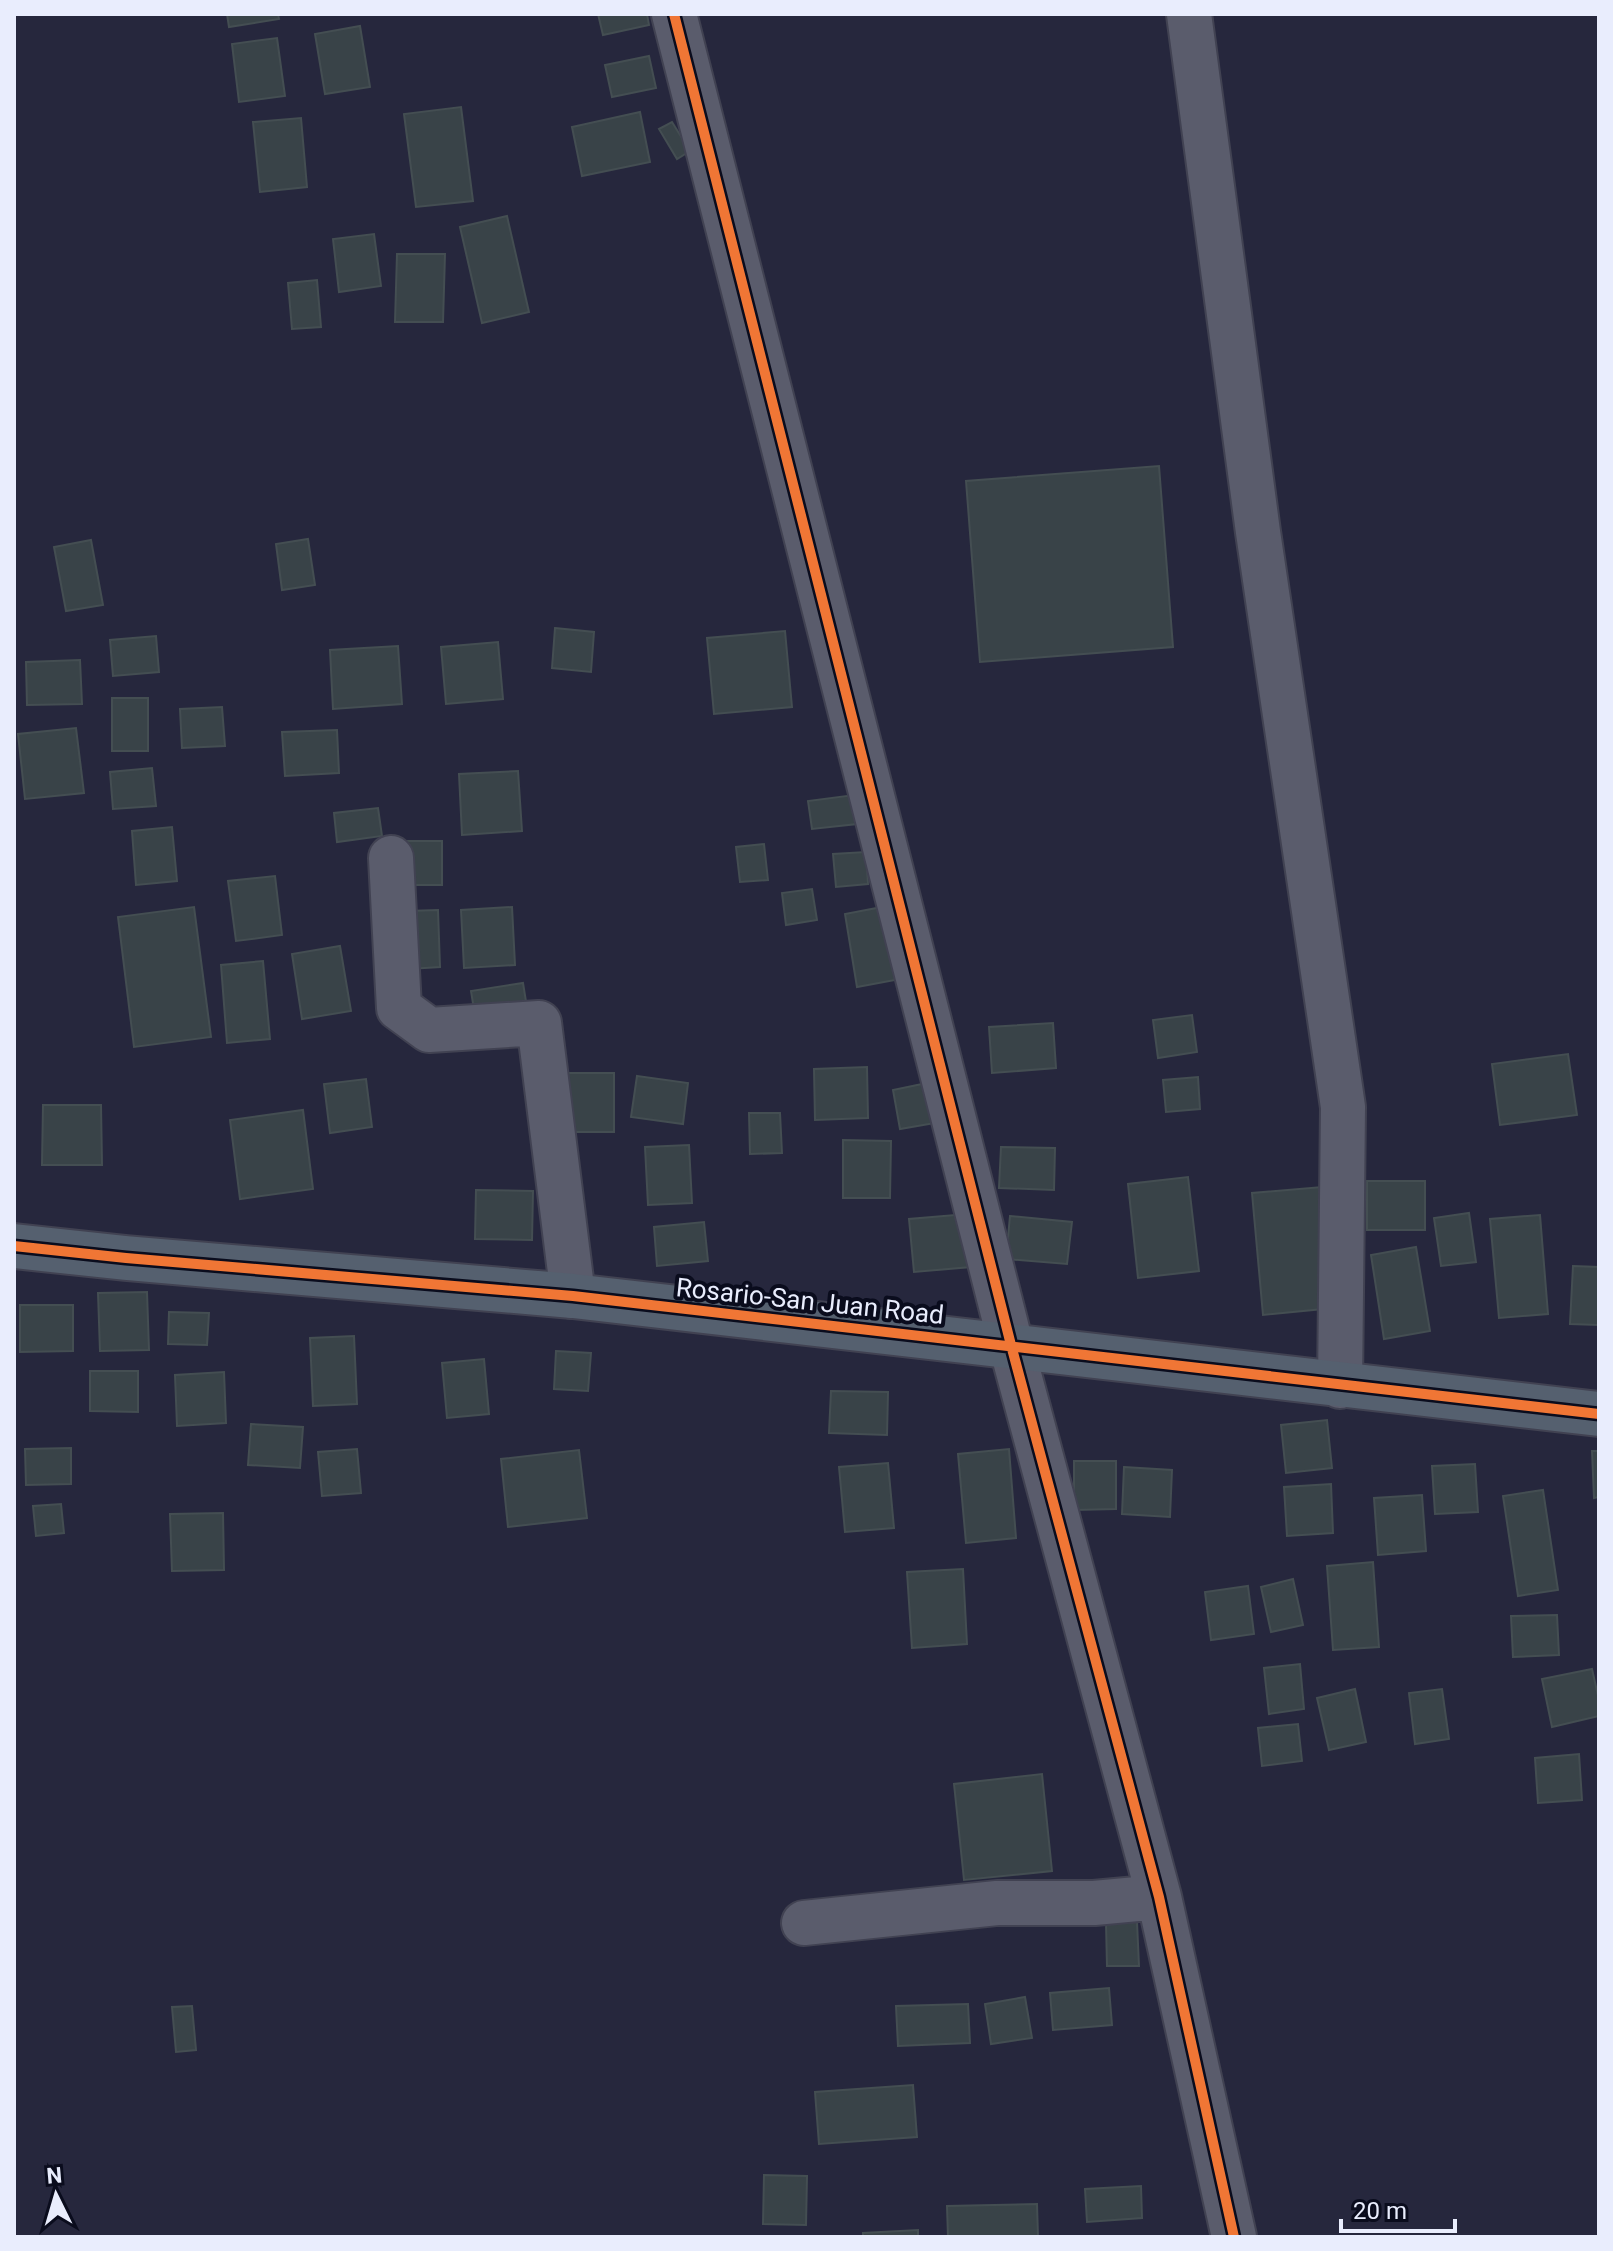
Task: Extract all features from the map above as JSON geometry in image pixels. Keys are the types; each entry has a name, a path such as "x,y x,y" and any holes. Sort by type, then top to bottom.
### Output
{"main road":[{"name":"Rosario-San Juan Road","path":"14,1246 573,1296 1599,1414"}],"street":[{"path":"674,14 1011,1345 1159,1897 1234,2237"},
{"path":"1189,14 1258,532 1343,1107 1340,1386"},
{"path":"391,858 399,1008 429,1030 539,1023 573,1296"},
{"path":"804,1923 997,1903 1094,1903 1159,1897"}],"building":[{"path":"227,14 278,14 279,19 229,27"},
{"path":"598,14 647,14 649,25 603,35"},
{"path":"360,26 370,87 325,94 315,34"},
{"path":"277,38 285,96 239,102 232,44"},
{"path":"649,56 656,88 612,97 605,65"},
{"path":"461,107 473,201 416,207 404,114"},
{"path":"640,112 650,162 582,176 572,127"},
{"path":"301,118 307,187 260,192 253,122"},
{"path":"672,122 690,151 677,159 659,129"},
{"path":"507,216 529,312 482,323 460,227"},
{"path":"374,234 381,286 339,292 333,239"},
{"path":"397,254 445,254 443,322 395,322"},
{"path":"317,280 321,327 292,329 288,283"},
{"path":"1159,466 1173,647 980,662 966,481"},
{"path":"308,539 315,585 282,590 276,544"},
{"path":"91,540 103,605 66,611 54,547"},
{"path":"555,628 594,632 591,672 552,668"},
{"path":"785,631 792,707 714,714 707,638"},
{"path":"156,636 159,672 113,676 110,640"},
{"path":"498,642 503,699 446,704 441,647"},
{"path":"398,646 402,704 333,709 330,650"},
{"path":"80,660 82,704 27,705 26,662"},
{"path":"112,698 148,698 148,751 112,751"},
{"path":"222,707 225,746 182,748 180,709"},
{"path":"76,728 84,793 25,799 18,734"},
{"path":"337,730 339,773 285,776 282,732"},
{"path":"152,768 156,806 113,809 110,772"},
{"path":"518,771 522,831 462,835 459,774"},
{"path":"854,795 857,824 812,829 808,801"},
{"path":"378,808 382,836 337,842 334,813"},
{"path":"172,827 177,881 136,885 132,831"},
{"path":"404,841 442,841 442,885 404,885"},
{"path":"764,844 768,880 740,882 736,847"},
{"path":"866,852 868,884 836,887 833,854"},
{"path":"275,876 282,935 236,941 228,881"},
{"path":"812,889 817,920 786,925 782,893"},
{"path":"194,907 211,1037 134,1047 118,917"},
{"path":"512,907 515,965 464,968 461,910"},
{"path":"882,907 895,980 857,987 845,914"},
{"path":"438,910 440,967 409,969 407,911"},
{"path":"340,946 351,1011 302,1019 292,954"},
{"path":"263,961 270,1039 227,1043 221,965"},
{"path":"523,983 529,1020 477,1028 471,991"},
{"path":"1192,1015 1197,1052 1158,1058 1153,1020"},
{"path":"1053,1023 1056,1068 992,1073 989,1027"},
{"path":"1568,1054 1577,1115 1500,1125 1492,1064"},
{"path":"867,1067 868,1118 815,1120 814,1069"},
{"path":"559,1073 614,1073 614,1132 559,1132"},
{"path":"637,1076 688,1083 683,1124 631,1117"},
{"path":"1198,1077 1200,1109 1166,1112 1163,1080"},
{"path":"366,1079 372,1127 330,1133 324,1084"},
{"path":"927,1083 935,1123 900,1129 893,1090"},
{"path":"43,1105 101,1105 102,1165 42,1165"},
{"path":"303,1110 313,1189 240,1199 230,1120"},
{"path":"749,1113 780,1113 782,1153 750,1154"},
{"path":"843,1140 891,1141 890,1198 843,1198"},
{"path":"689,1145 692,1203 648,1205 645,1147"},
{"path":"1001,1147 1055,1148 1054,1190 999,1188"},
{"path":"1188,1177 1199,1271 1138,1278 1128,1184"},
{"path":"1367,1181 1425,1181 1425,1230 1367,1230"},
{"path":"1322,1187 1333,1308 1263,1315 1252,1193"},
{"path":"476,1190 533,1191 532,1240 475,1239"},
{"path":"1469,1213 1476,1262 1441,1266 1434,1218"},
{"path":"967,1214 971,1267 914,1272 909,1219"},
{"path":"1540,1215 1548,1314 1499,1318 1490,1219"},
{"path":"1010,1216 1072,1222 1067,1264 1006,1259"},
{"path":"704,1222 708,1261 657,1266 654,1227"},
{"path":"1416,1247 1430,1331 1384,1339 1371,1255"},
{"path":"1573,1266 1599,1267 1599,1325 1570,1324"},
{"path":"147,1292 149,1350 100,1351 98,1293"},
{"path":"20,1305 73,1305 73,1351 20,1352"},
{"path":"169,1312 209,1313 207,1345 168,1344"},
{"path":"354,1336 357,1404 313,1406 310,1338"},
{"path":"556,1351 591,1353 588,1391 554,1389"},
{"path":"484,1359 489,1414 447,1418 442,1363"},
{"path":"90,1371 138,1371 138,1412 90,1411"},
{"path":"224,1372 226,1423 177,1426 175,1375"},
{"path":"831,1391 888,1392 887,1435 829,1433"},
{"path":"1327,1420 1332,1468 1286,1473 1281,1425"},
{"path":"251,1424 303,1427 300,1468 248,1465"},
{"path":"71,1448 71,1484 26,1485 25,1449"},
{"path":"357,1449 361,1493 322,1496 318,1452"},
{"path":"1009,1449 1016,1538 966,1543 958,1454"},
{"path":"579,1450 587,1518 508,1527 501,1459"},
{"path":"1592,1451 1599,1451 1599,1497 1594,1498"},
{"path":"1074,1461 1116,1461 1116,1509 1074,1510"},
{"path":"888,1463 894,1528 845,1532 839,1467"},
{"path":"1475,1464 1478,1512 1435,1514 1432,1466"},
{"path":"1124,1467 1172,1470 1170,1517 1122,1514"},
{"path":"1331,1484 1333,1533 1287,1536 1284,1487"},
{"path":"1543,1490 1558,1590 1518,1596 1503,1496"},
{"path":"1422,1495 1426,1551 1378,1555 1374,1498"},
{"path":"61,1504 64,1533 36,1536 33,1506"},
{"path":"223,1513 224,1570 172,1571 170,1514"},
{"path":"1373,1562 1379,1647 1333,1650 1327,1566"},
{"path":"963,1569 967,1644 912,1648 907,1572"},
{"path":"1293,1579 1303,1625 1271,1632 1261,1587"},
{"path":"1248,1586 1254,1634 1211,1640 1205,1592"},
{"path":"1557,1615 1559,1655 1513,1657 1511,1616"},
{"path":"1300,1664 1304,1709 1269,1714 1264,1668"},
{"path":"1592,1669 1599,1716 1552,1727 1542,1679"},
{"path":"1355,1689 1366,1742 1329,1750 1317,1698"},
{"path":"1442,1689 1449,1739 1415,1744 1409,1693"},
{"path":"1298,1724 1302,1761 1262,1766 1258,1728"},
{"path":"1579,1754 1582,1800 1538,1803 1535,1758"},
{"path":"1042,1774 1052,1871 964,1880 954,1784"},
{"path":"1137,1922 1139,1966 1107,1966 1106,1923"},
{"path":"1109,1988 1112,2025 1053,2030 1050,1993"},
{"path":"1025,1997 1032,2038 991,2044 985,2004"},
{"path":"968,2004 970,2043 898,2046 896,2006"},
{"path":"192,2006 196,2050 176,2052 172,2007"},
{"path":"913,2085 917,2137 819,2144 815,2092"},
{"path":"764,2175 807,2176 806,2225 763,2224"},
{"path":"1141,2186 1142,2218 1087,2222 1085,2189"},
{"path":"1037,2204 1038,2237 948,2237 947,2206"},
{"path":"918,2230 918,2237 863,2237 863,2233"}],"cycle path":[{"path":"674,14 1011,1345 1159,1897 1234,2237"},
{"path":"14,1246 573,1296 1599,1414"}]}
